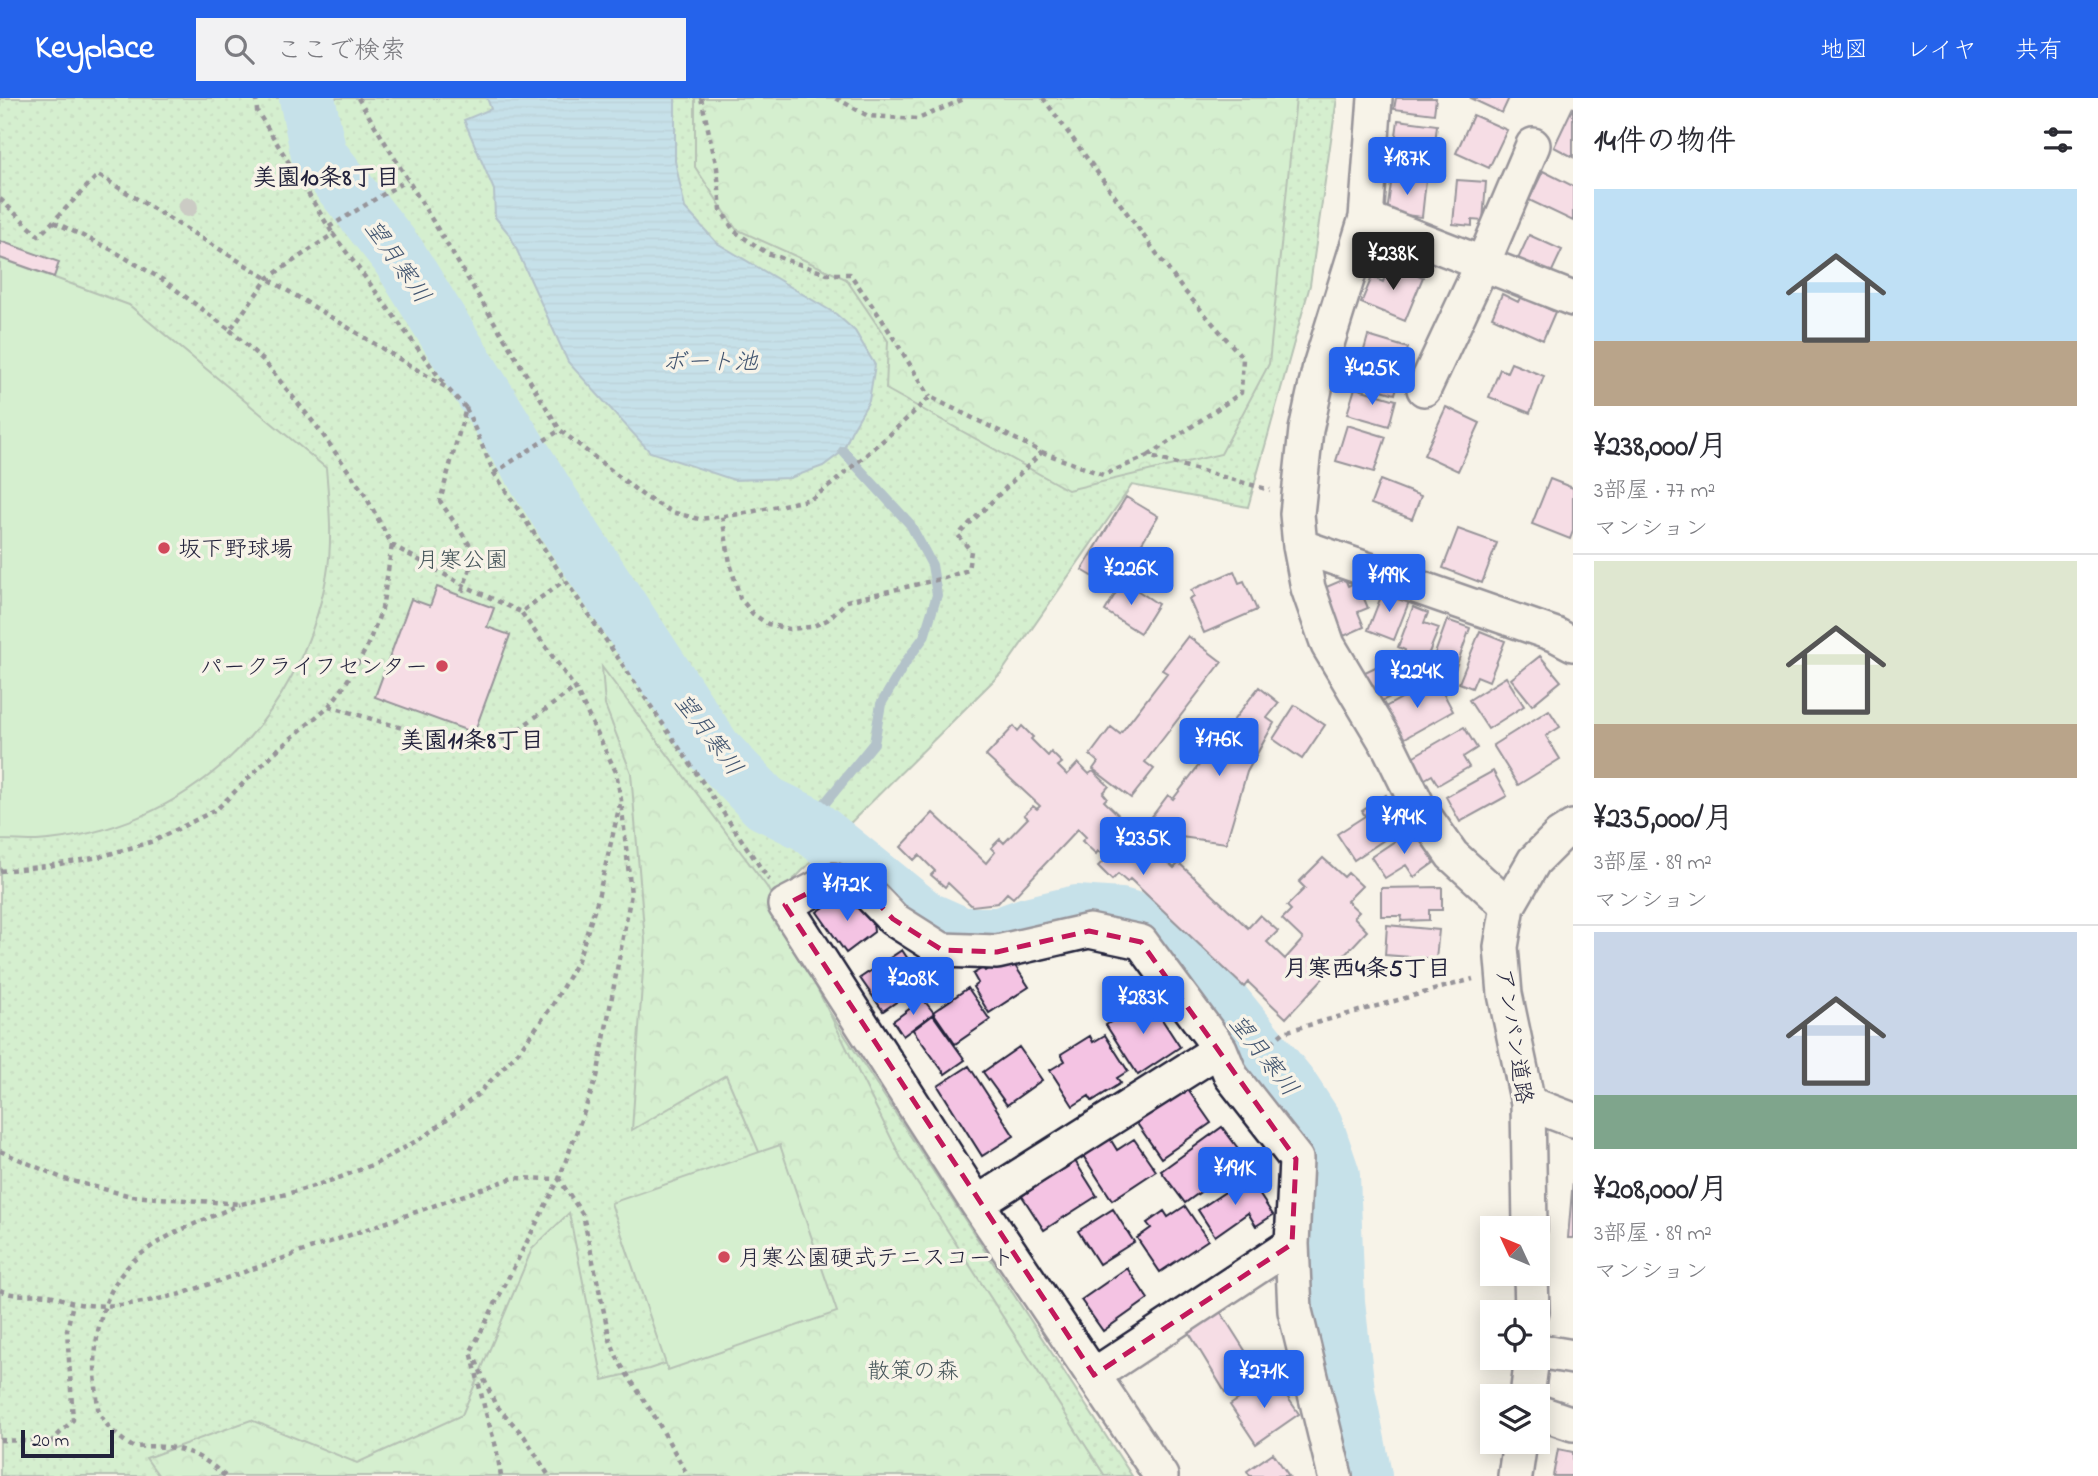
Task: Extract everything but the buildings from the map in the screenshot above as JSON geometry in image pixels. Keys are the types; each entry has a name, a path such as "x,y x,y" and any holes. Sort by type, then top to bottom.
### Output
{"street":[{"path":"1374,98 1366,218 1320,366 1306,430 1297,514 1300,546 1308,588 1328,645 1390,749 1419,808 1452,855 1508,906"},
{"path":"1424,389 1483,263 1533,145"},
{"path":"1366,218 1573,299"},
{"path":"1300,546 1556,635 1573,644"},
{"name":"アンパン道路","path":"1530,1216 1528,1103 1505,993 1501,947 1508,906 1534,861 1559,835 1573,827"},
{"path":"1161,1476 977,1203 785,905 833,880 868,893 893,919 942,950 997,952 1089,931 1141,942 1220,1049 1231,1076 1296,1159 1292,1244 1295,1311 1335,1476"},
{"path":"977,1203 1220,1049"},
{"path":"1528,1103 1573,1120"},
{"path":"1094,1374 1292,1244"},
{"path":"1550,1353 1573,1357"},
{"path":"1550,1416 1573,1424"},
{"path":"1515,1476 1518,1454"}],"path":[{"path":"256,98 257,111 333,234 447,388 466,408 494,473 785,905"},
{"path":"358,98 560,430 645,497 672,512 699,519 741,514 811,499 886,438 930,397"},
{"path":"701,98 718,168 721,210 734,231 767,253 827,274 850,274 930,397 1042,452 1103,475 1148,456 1241,393 1243,358 1181,287 1043,98"},
{"path":"836,98 868,116 918,119 966,98"},
{"path":"0,199 39,236 98,175 447,388"},
{"path":"329,227 407,180"},
{"path":"54,222 112,250 163,280 230,330 263,360 318,428 364,493 392,545 465,586 521,612 575,688 616,772 631,894 597,1077 559,1179 471,1351 501,1476"},
{"path":"230,330 268,278 333,234"},
{"path":"461,595 475,553 440,501 466,408"},
{"path":"494,473 560,430"},
{"path":"722,516 730,563 740,598 753,614 768,624 789,629 811,626 827,620 847,601 968,570 971,551 958,535 1042,452"},
{"path":"1148,456 1281,493"},
{"path":"0,871 99,857 154,841 217,809 275,752 329,706 343,688 366,649 382,609 392,545"},
{"path":"521,612 565,580"},
{"path":"329,706 465,747 483,747 508,737 575,688"},
{"path":"225,1476 208,1461 188,1451 155,1446 132,1447 114,1434 98,1410 96,1336 104,1307 117,1282 131,1263 155,1243 241,1204 287,1194 377,1163 427,1135 477,1095 519,1051 552,1006 578,960 597,902 621,800"},
{"path":"1284,1032 1502,971"},
{"path":"0,1150 64,1179 131,1196 241,1204"},
{"path":"0,1290 8,1294 49,1295 73,1303 104,1307 151,1301 181,1294 513,1178 559,1179"},
{"path":"559,1179 583,1215 610,1340 619,1362 655,1417 688,1476"},
{"path":"0,1440 51,1442 73,1420 67,1330 73,1303"},
{"path":"471,1351 495,1404 524,1436 549,1476"}],"highlighted area":[{"path":"833,880 868,893 893,919 942,950 997,952 1089,931 1141,942 1296,1159 1292,1244 1094,1375 785,905"}],"green space":[{"name":"月寒公園","path":"0,98 1337,98 1310,285 1248,507 1132,485 1001,673 763,910 1132,1476 0,1476"},
{"path":"695,98 1296,98 1269,364 1221,454 1068,490 886,389 888,341 846,279 736,229 695,167"},
{"name":"坂下野球場","path":"0,258 129,305 326,468 329,508 329,561 313,627 292,676 263,720 229,758 188,790 143,815 92,832 37,841 0,840"},
{"name":"散策の森","path":"602,667 767,887 901,1158 1105,1476 159,1476 146,1458 251,1420 357,1463 462,1415 532,1249 569,1213 603,1380 649,1369 827,1310 726,1075 632,1130 645,941 631,773 605,705"},
{"name":"月寒公園硬式テニスコート","path":"780,1145 837,1312 668,1370 611,1203"}],"water":[{"name":"ボート池","path":"487,98 675,98 675,161 685,208 717,243 836,314 855,331 875,365 869,401 843,451 823,466 790,478 734,480 650,452 568,362 510,235 495,217 494,190 464,120 491,109"}],"waterway":[{"name":"望月寒川","path":"307,98 319,155 398,255 565,524 714,750 765,803 808,824 926,919 962,935 999,935 1077,913 1120,916 1145,923 1188,960 1289,1085 1315,1125 1332,1175 1337,1302 1347,1391 1364,1476"},
{"path":"808,824 874,743 881,704 924,637 937,595 932,565 910,524 843,451"}],"place":[{"name":"坂下野球場","path":"164,548"},
{"name":"パークライフセンター","path":"442,666"},
{"name":"月寒公園硬式テニスコート","path":"724,1257"}],"district":[{"name":"美園10条8丁目","path":"326,177"},
{"name":"美園11条8丁目","path":"472,740"},
{"name":"月寒西4条5丁目","path":"1367,968"}]}
